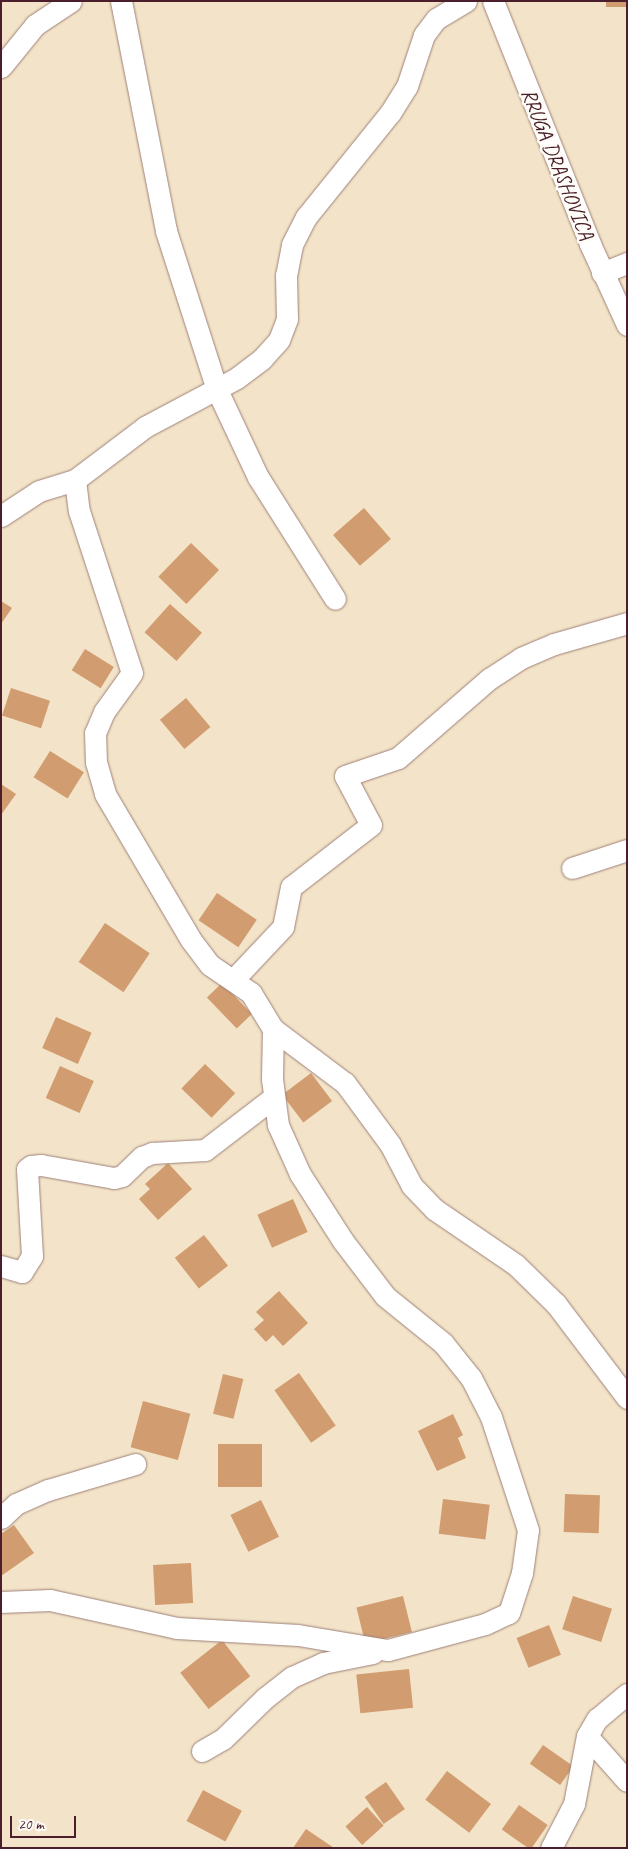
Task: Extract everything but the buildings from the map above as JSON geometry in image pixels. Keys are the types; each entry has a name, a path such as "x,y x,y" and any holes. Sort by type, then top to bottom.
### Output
{"street":[{"path":"1,67 35,25 71,1"},
{"path":"121,1 166,231 217,390 258,477 335,600"},
{"path":"1,516 39,491 75,480 145,426 217,390 262,359 279,340 287,320 286,275 292,245 306,217 390,113 407,86 424,35 436,19 466,1"},
{"name":"RRUGA DRASHOVICA","path":"493,1 602,273 627,325"},
{"path":"602,273 627,263"},
{"path":"75,480 87,537 132,673 104,712 95,734 96,762 105,794 191,940 210,965 251,993 273,1029 345,1083 390,1144 412,1186 434,1209 516,1265 556,1304 627,1398"},
{"path":"233,980 283,927 291,887 371,825 345,776 398,758 489,678 521,658 554,644 627,622"},
{"path":"572,868 627,850"},
{"path":"202,1751 223,1739 265,1698 292,1677 323,1662 388,1650 485,1624 509,1613 522,1573 528,1530 491,1417 471,1378 443,1343 385,1296 343,1241 300,1174 278,1125 274,1097 273,1029"},
{"path":"1,1266 22,1272 32,1256 27,1170 31,1166 41,1165 114,1178 122,1176 142,1157 152,1153 205,1150 274,1097"},
{"path":"1,1518 16,1504 48,1490 135,1464"},
{"path":"1,1602 50,1600 177,1628 298,1636 388,1650"},
{"path":"552,1848 574,1804 587,1736 597,1719 627,1694"},
{"path":"587,1736 627,1782"}]}
